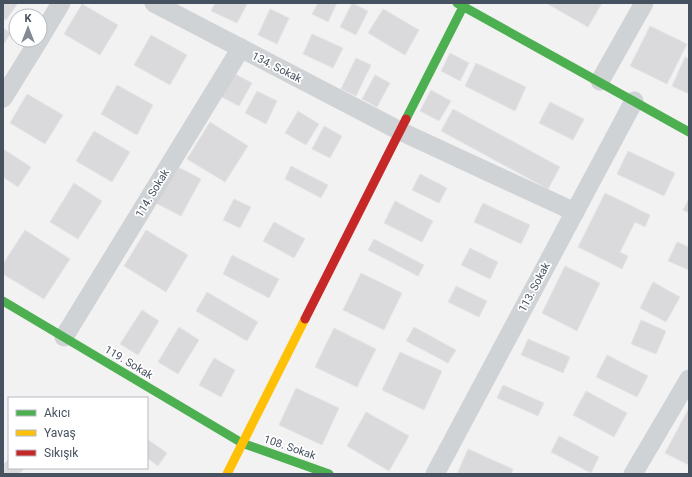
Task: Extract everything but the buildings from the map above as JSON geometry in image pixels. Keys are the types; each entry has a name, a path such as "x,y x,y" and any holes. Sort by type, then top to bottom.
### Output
{"street":[{"path":"48,24 61,3"},
{"name":"134. Sokak","path":"154,3 400,131 575,212"},
{"path":"600,81 644,3"},
{"path":"227,474 400,131 462,4 689,132"},
{"path":"3,98 34,48"},
{"name":"114. Sokak","path":"64,337 241,48"},
{"name":"113. Sokak","path":"435,474 634,101"},
{"name":"119. Sokak","path":"3,301 242,443"},
{"path":"633,474 689,379"},
{"name":"108. Sokak","path":"242,443 329,474"}],"traffic: fast":[{"path":"457,3 689,132"},
{"path":"406,119 465,3"},
{"path":"3,301 242,443 329,474"}],"traffic: slow":[{"path":"227,474 305,319"}],"traffic: jam":[{"path":"305,319 406,119"}]}
